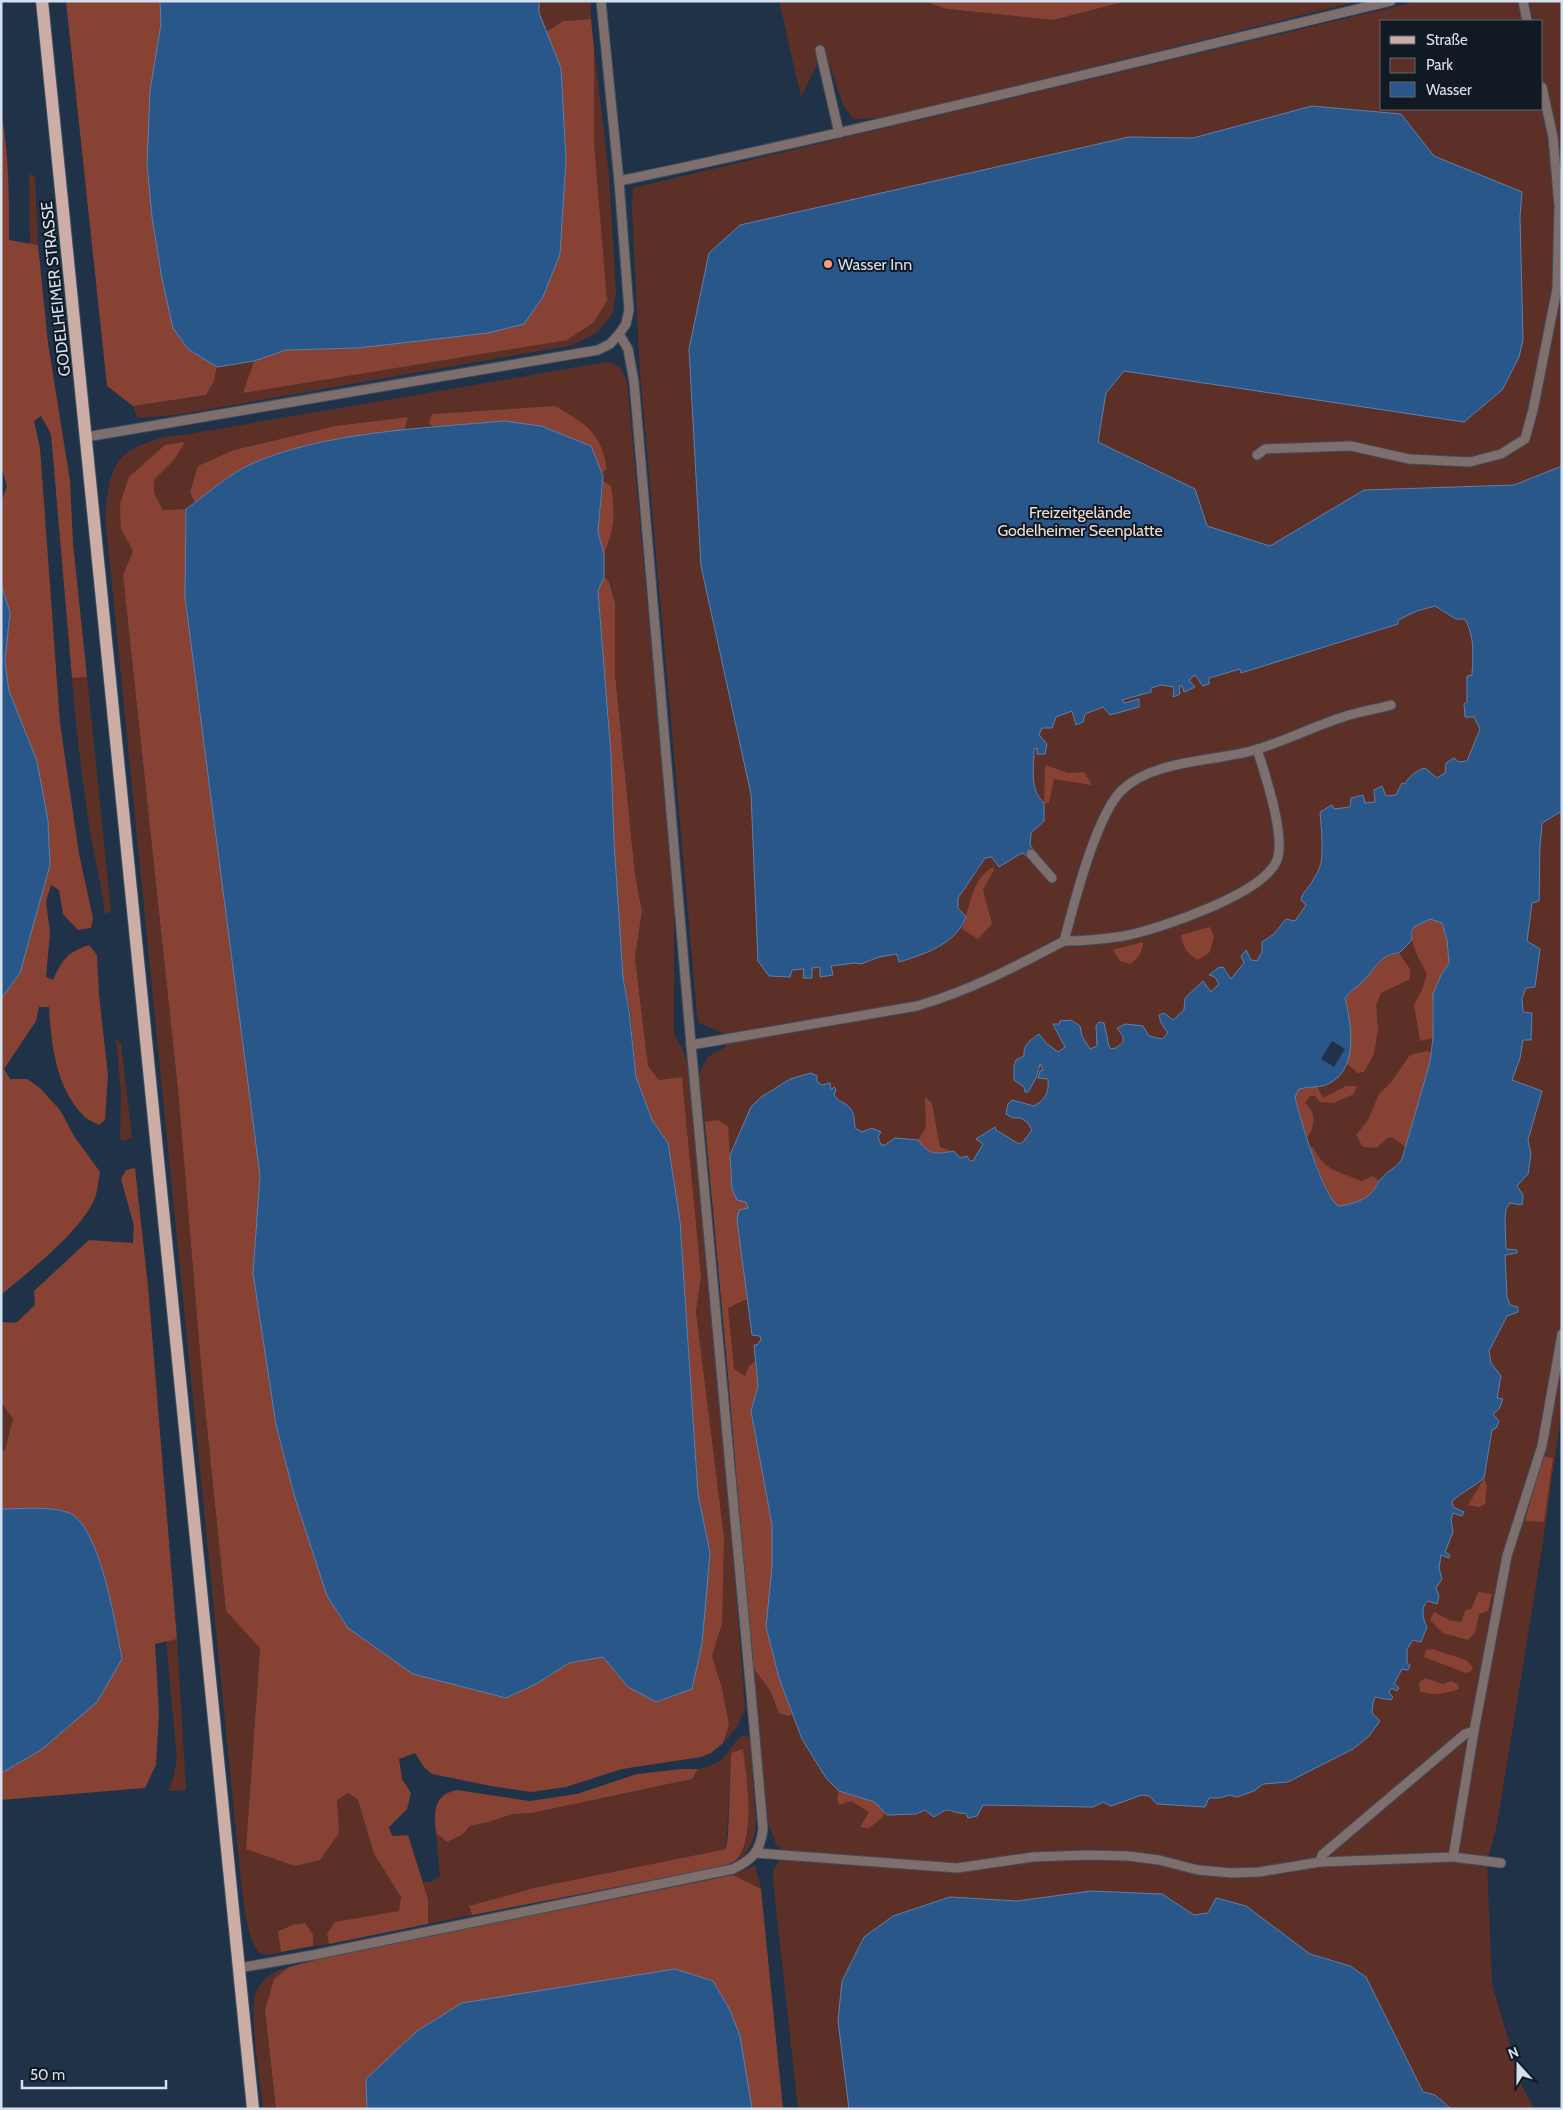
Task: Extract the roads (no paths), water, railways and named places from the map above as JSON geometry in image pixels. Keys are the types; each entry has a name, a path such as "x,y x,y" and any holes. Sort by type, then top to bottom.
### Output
{"main road":[{"name":"GODELHEIMER STRASSE","path":"42,1 253,2109"}],"lane":[{"path":"86,437 598,350 610,344 626,324 629,310 619,181 601,1"},
{"path":"619,181 839,133 1391,1"},
{"path":"1523,1 1527,20"},
{"path":"820,50 839,133"},
{"path":"1257,455 1265,448 1351,446 1409,459 1470,462 1501,454 1525,438 1533,410 1557,289 1559,206 1553,137 1543,92"},
{"path":"239,1968 313,1955 733,1869 749,1861 756,1853 762,1841 763,1828 691,1045 634,382 628,349 619,334"},
{"path":"1064,941 1075,901 1108,807 1121,790 1134,780 1156,770 1257,750 1344,716 1391,705"},
{"path":"691,1045 917,1006 953,995 990,980 1064,941 1090,941 1127,935 1196,914 1231,898 1272,870 1278,860 1280,847 1275,816 1257,750"},
{"path":"1031,854 1052,878"},
{"path":"1453,1857 1474,1731 1507,1556 1542,1446 1562,1334"},
{"path":"1320,1862 1322,1855 1465,1734 1474,1731"},
{"path":"756,1853 957,1868 1033,1857 1128,1856 1159,1860 1198,1870 1232,1873 1258,1872 1320,1862 1453,1857 1501,1864"}],"water":[{"path":"160,1 539,1 539,13 561,68 566,160 560,254 543,297 524,324 488,333 358,348 286,350 254,361 217,367 188,349 173,328 162,279 152,217 147,164 150,91 161,24"},
{"name":"Freizeitgelände Godelheimer Seenplatte","path":"1312,106 1401,114 1434,156 1522,192 1520,217 1523,340 1519,357 1502,390 1464,422 1124,371 1106,393 1098,442 1195,489 1207,526 1270,546 1364,490 1514,485 1562,466 1562,811 1542,823 1539,901 1532,903 1527,941 1540,949 1535,987 1526,988 1522,998 1523,1012 1532,1013 1531,1040 1523,1040 1520,1058 1512,1080 1542,1091 1528,1140 1531,1154 1528,1174 1517,1186 1523,1195 1522,1205 1510,1203 1506,1209 1506,1249 1517,1250 1517,1253 1505,1255 1507,1297 1510,1305 1518,1307 1518,1312 1507,1316 1489,1351 1491,1363 1501,1376 1497,1398 1503,1399 1499,1409 1493,1414 1499,1421 1496,1428 1492,1430 1484,1478 1452,1501 1453,1507 1464,1512 1462,1516 1453,1513 1451,1519 1453,1532 1445,1552 1450,1555 1449,1558 1441,1555 1439,1568 1442,1579 1436,1588 1439,1596 1437,1604 1428,1601 1424,1606 1423,1617 1427,1627 1421,1642 1413,1640 1407,1649 1407,1663 1410,1665 1408,1670 1402,1669 1394,1684 1399,1688 1397,1691 1391,1688 1389,1693 1393,1697 1391,1700 1375,1697 1372,1713 1380,1721 1369,1736 1353,1749 1288,1782 1263,1784 1254,1791 1237,1797 1229,1795 1220,1798 1209,1798 1205,1807 1157,1804 1149,1796 1142,1795 1111,1806 1103,1802 1093,1807 983,1805 977,1816 968,1818 966,1813 948,1810 934,1817 925,1810 916,1814 887,1815 875,1802 839,1791 826,1778 802,1739 779,1678 766,1627 772,1567 772,1525 751,1411 758,1386 754,1345 757,1345 761,1340 760,1336 752,1335 737,1220 739,1210 748,1208 746,1202 737,1200 732,1189 730,1155 751,1107 761,1097 790,1079 811,1073 817,1076 817,1082 822,1085 830,1083 831,1090 834,1087 836,1089 834,1095 851,1110 854,1116 855,1128 862,1132 872,1128 881,1132 878,1137 881,1145 885,1145 895,1138 918,1140 926,1149 934,1153 954,1151 960,1158 967,1156 969,1160 973,1161 983,1144 976,1139 995,1127 996,1130 1019,1144 1023,1142 1032,1130 1028,1123 1021,1118 1013,1118 1006,1114 1008,1104 1012,1100 1034,1106 1044,1098 1048,1088 1048,1079 1038,1078 1040,1071 1043,1070 1040,1064 1036,1078 1028,1092 1025,1092 1024,1087 1014,1080 1016,1060 1024,1056 1025,1048 1030,1041 1039,1034 1046,1043 1058,1052 1065,1047 1053,1024 1071,1020 1080,1026 1082,1036 1090,1049 1097,1046 1096,1026 1099,1022 1104,1023 1111,1049 1116,1048 1123,1042 1123,1036 1117,1028 1126,1024 1143,1026 1149,1036 1162,1039 1168,1033 1161,1023 1159,1015 1164,1013 1173,1020 1184,1010 1185,998 1203,981 1211,992 1219,984 1215,977 1209,975 1218,968 1223,967 1231,979 1244,963 1241,956 1246,950 1251,960 1257,961 1262,952 1262,942 1274,934 1286,919 1295,921 1306,905 1301,900 1302,897 1318,872 1321,862 1320,812 1332,805 1334,809 1350,807 1351,798 1363,795 1365,803 1375,802 1374,790 1382,786 1386,796 1396,795 1402,783 1405,784 1411,776 1425,768 1437,778 1445,773 1446,763 1454,758 1459,762 1467,761 1480,729 1474,717 1465,717 1464,704 1467,702 1467,676 1472,675 1472,639 1465,619 1456,619 1435,606 1417,611 1398,620 1398,624 1241,673 1240,669 1209,678 1209,684 1203,686 1195,675 1189,680 1195,687 1184,692 1182,686 1179,686 1180,694 1173,697 1174,687 1161,685 1151,688 1151,692 1122,700 1124,703 1139,699 1139,707 1110,715 1103,707 1085,714 1083,722 1076,725 1072,711 1056,717 1052,728 1042,728 1039,735 1047,744 1045,754 1037,754 1037,748 1034,749 1034,785 1039,798 1044,803 1044,821 1031,833 1030,845 1037,854 1030,860 1023,853 1020,854 999,867 992,857 985,858 958,898 958,908 966,917 955,934 938,947 899,962 897,954 879,957 861,964 831,966 833,975 820,977 820,967 812,968 812,978 803,978 804,969 792,970 790,977 769,976 758,961 751,794 701,566 689,349 709,253 740,225 1129,137 1193,138","holes":["1430,919 1442,923 1447,940 1449,963 1441,975 1433,994 1433,1038 1430,1062 1402,1159 1382,1177 1369,1195 1355,1203 1339,1206 1333,1201 1326,1189 1307,1138 1295,1097 1299,1089 1326,1085 1337,1078 1344,1070 1348,1059 1351,1035 1345,998 1347,995 1384,958 1388,955 1399,953 1412,940 1411,933 1414,927"]},
{"path":"504,421 541,426 591,446 603,476 598,532 604,554 604,577 598,591 611,756 614,841 623,978 629,1011 636,1077 652,1120 668,1143 680,1221 698,1494 710,1553 702,1644 692,1689 656,1702 628,1687 603,1657 569,1663 536,1684 506,1698 413,1674 348,1628 327,1596 295,1498 276,1425 253,1273 260,1176 185,597 186,509 241,469 277,454 308,445 374,433"},
{"path":"1,584 10,612 5,661 9,691 37,761 48,821 50,865 20,973 1,999"},
{"path":"42,1508 59,1510 67,1512 79,1520 89,1535 105,1578 122,1659 97,1702 41,1750 1,1773 1,1509"},
{"path":"1091,1891 1162,1894 1194,1915 1208,1913 1216,1898 1246,1906 1310,1954 1350,1966 1366,1977 1423,2092 1435,2095 1451,2109 849,2109 838,2021 842,1981 864,1937 893,1916 950,1897 1017,1901"},
{"path":"675,1969 713,1981 730,2010 740,2036 752,2109 367,2109 366,2079 417,2031 462,2003"}],"place":[{"name":"Wasser Inn","path":"828,264"}]}
